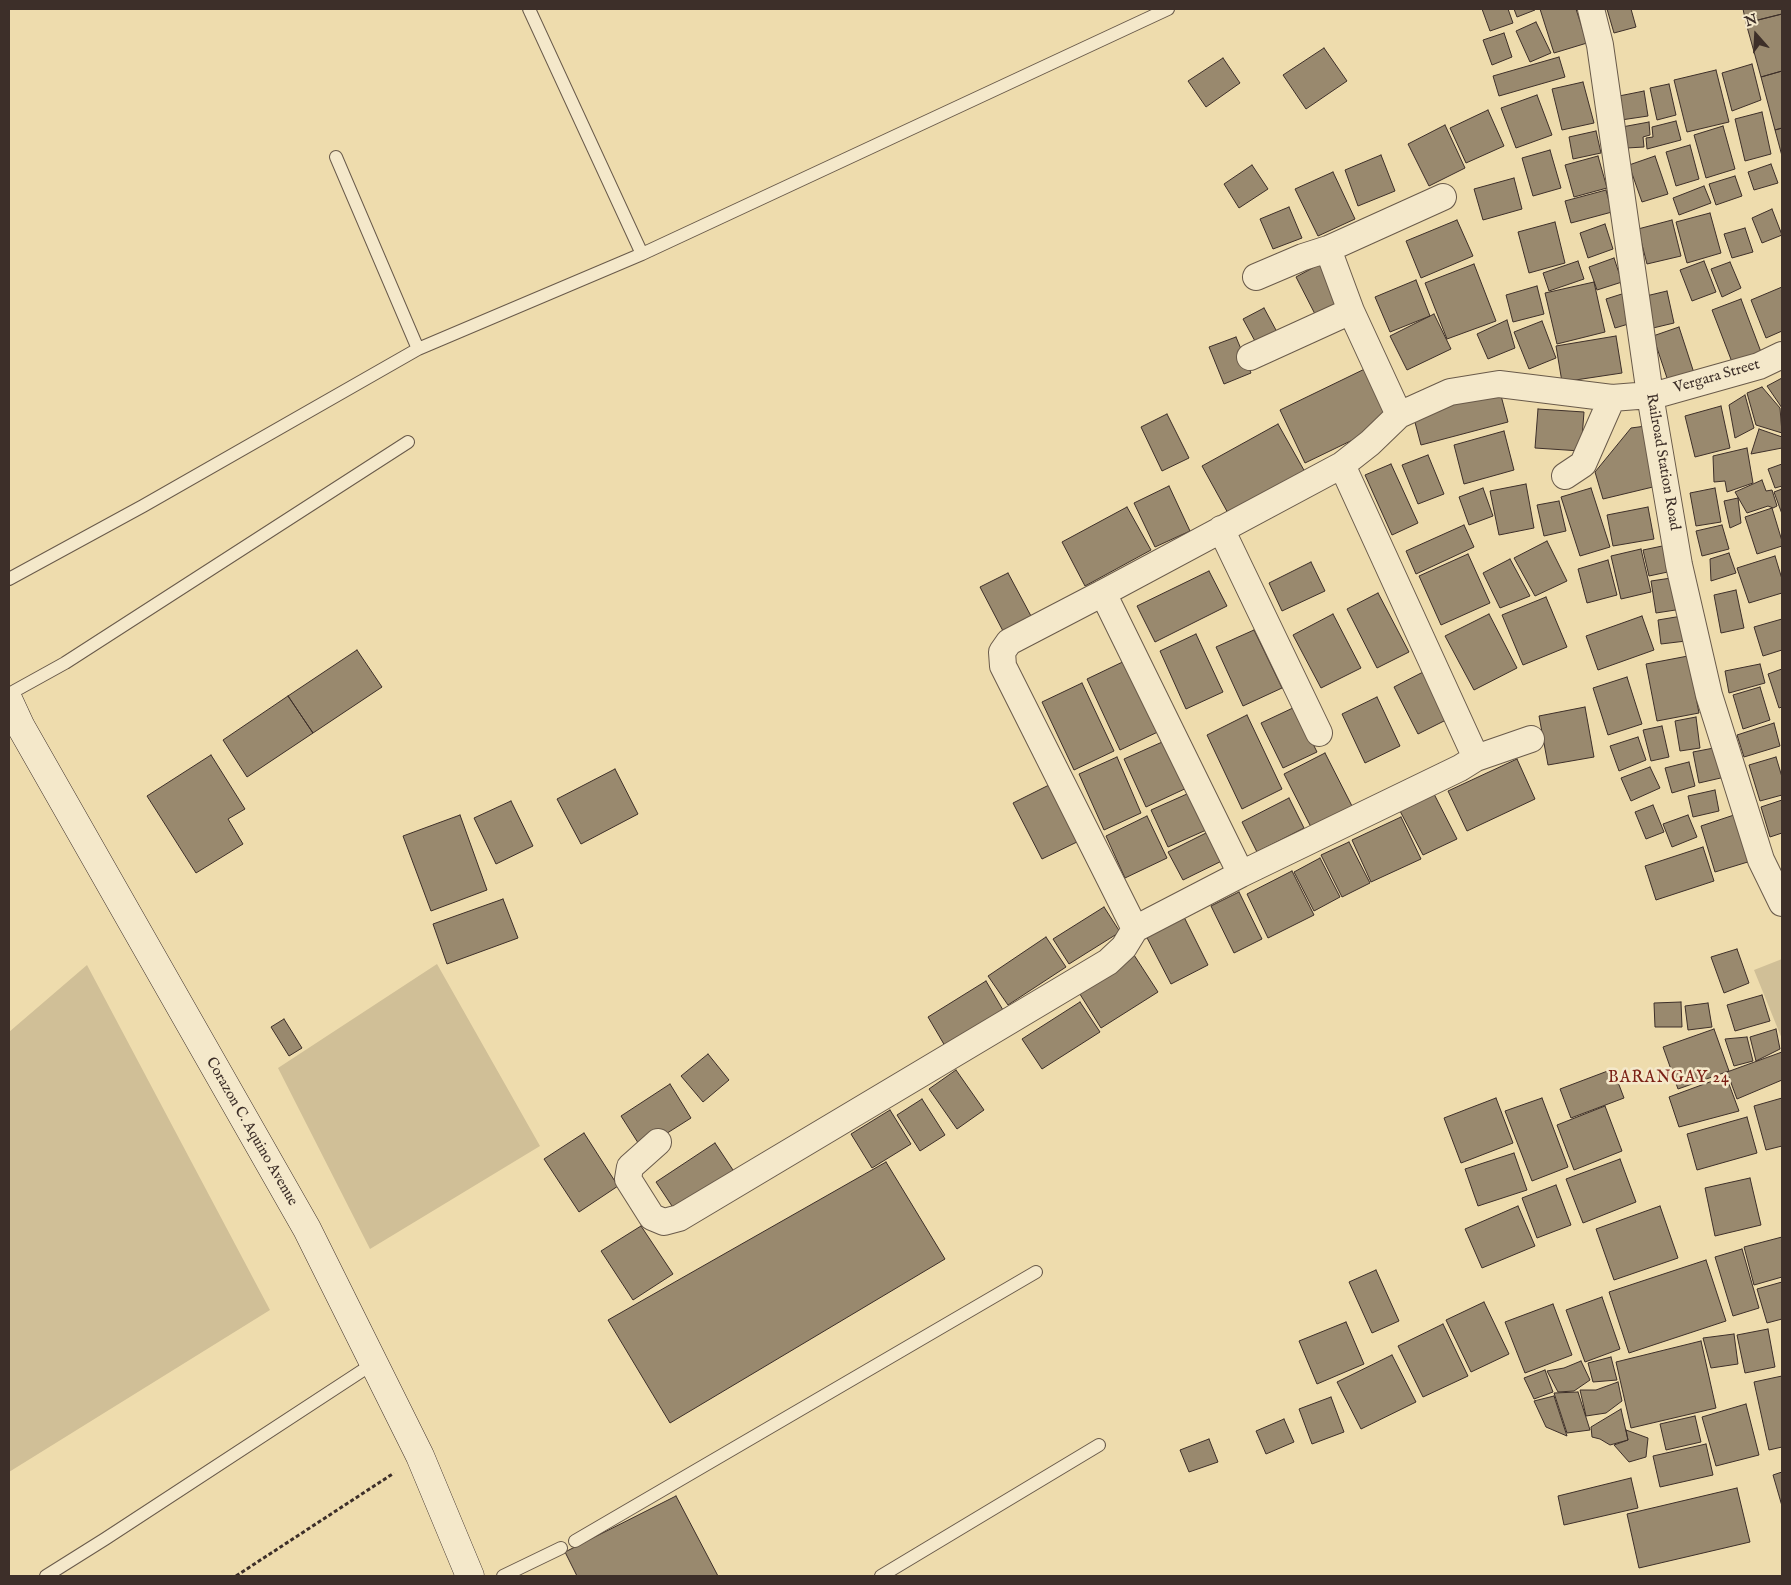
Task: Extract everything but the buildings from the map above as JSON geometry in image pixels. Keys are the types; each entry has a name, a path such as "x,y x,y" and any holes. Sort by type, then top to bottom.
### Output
{"main road":[{"name":"Corazon C. Aquino Avenue","path":"9,700 15,730 307,1230 420,1456 470,1576"}],"street":[{"name":"Railroad Station Road","path":"1591,9 1600,45 1650,394 1679,565 1709,695 1761,860 1782,903"},
{"path":"1256,277 1303,257 1328,249 1443,197"},
{"path":"1328,249 1351,311 1399,415"},
{"path":"1250,357 1351,311"},
{"name":"Vergara Street","path":"1135,929 1004,666 1002,652 1009,642 1342,465 1370,443 1399,415 1450,392 1500,384 1612,398 1663,393 1759,366 1782,355"},
{"path":"1565,476 1583,464 1612,398"},
{"path":"1342,465 1476,758"},
{"path":"1221,529 1319,733"},
{"path":"1103,593 1241,874"},
{"path":"658,1142 630,1167 628,1179 652,1217 664,1222 679,1218 1108,962 1124,947 1135,929 1241,874 1460,768 1476,758 1531,739"}],"lane":[{"path":"529,9 642,254"},
{"path":"9,579 143,506 418,349 642,254 1168,9"},
{"path":"336,157 418,349"},
{"path":"9,694 65,663 408,442"},
{"path":"575,1541 1036,1272"},
{"path":"46,1576 374,1363"},
{"path":"882,1576 1099,1445"},
{"path":"503,1576 561,1548"}],"path":[{"path":"236,1576 420,1456"}],"shaded area":[{"path":"1782,959 1782,1039 1754,970"},
{"path":"437,964 540,1146 370,1249 278,1068"},
{"path":"87,965 270,1310 9,1472 9,1032"}],"district":[{"name":"BARANGAY 24","path":"1669,1079"}]}
